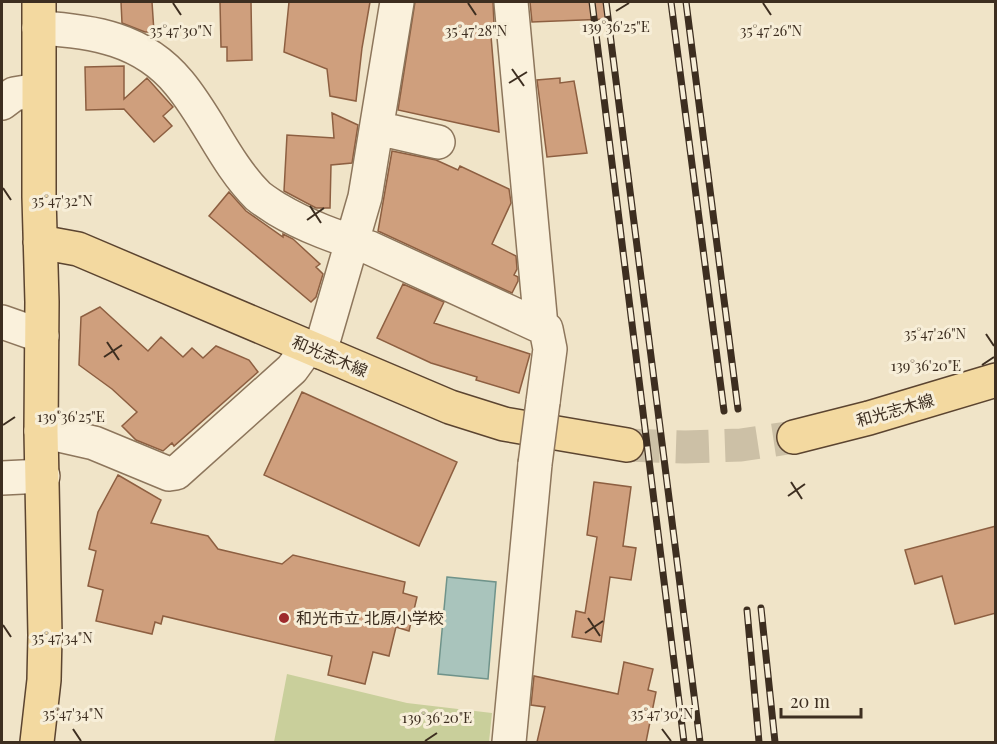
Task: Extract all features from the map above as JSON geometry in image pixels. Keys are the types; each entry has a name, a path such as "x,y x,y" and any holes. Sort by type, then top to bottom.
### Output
{"main road":[{"path":"37,742 44,680 39,15"},
{"name":"和光志木線","path":"40,242 78,249 450,407 504,424 627,445"},
{"name":"和光志木線","path":"794,437 869,418 996,380"}],"street":[{"path":"41,431 94,443 125,454 159,471 169,474 176,473 314,350 352,242 365,197 398,2"},
{"path":"511,2 541,326"},
{"path":"39,15 79,30 109,36 133,47 158,63 179,83 228,160 260,198 300,222 370,248 546,329 550,349 535,464 509,742"},
{"path":"2,103 14,94 38,90"},
{"path":"376,128 438,141"},
{"path":"2,322 42,336"},
{"path":"2,478 43,476"}],"green space":[{"path":"287,674 407,703 492,713 489,742 274,742"}],"water":[{"path":"447,577 496,582 488,679 438,674"}],"building":[{"path":"121,2 152,2 154,32 145,32 122,23"},
{"path":"220,2 251,2 252,60 227,61 227,47 221,47"},
{"path":"289,2 370,2 356,101 330,96 327,69 284,52"},
{"path":"415,2 493,2 494,24 490,24 499,132 398,110"},
{"path":"530,2 607,2 607,19 532,22"},
{"path":"124,66 124,99 147,78 173,107 163,116 172,126 154,142 124,109 86,110 85,67"},
{"path":"560,78 560,83 574,81 587,153 547,157 537,80"},
{"path":"332,113 358,125 352,163 331,165 330,208 316,208 284,191 287,135 334,138"},
{"path":"392,151 436,160 458,170 460,166 509,189 511,203 492,244 516,256 517,269 514,275 518,277 518,281 512,293 378,231"},
{"path":"229,192 246,211 283,237 283,234 293,239 320,264 316,267 323,274 316,297 311,302 209,216"},
{"path":"403,284 444,302 434,323 530,354 519,393 431,363 377,338"},
{"path":"100,307 148,351 161,337 183,357 192,348 203,358 216,346 249,360 258,372 174,446 172,443 163,451 136,440 122,426 137,412 112,389 79,365 81,317"},
{"path":"302,392 457,462 419,546 264,475"},
{"path":"118,475 161,500 151,523 208,536 218,549 282,564 293,555 405,582 403,593 417,597 409,631 396,627 389,656 373,652 365,684 328,675 332,656 163,616 161,624 155,622 152,634 96,621 103,590 88,586 96,551 89,549 98,512"},
{"path":"594,482 631,487 623,546 636,548 631,580 610,577 601,642 572,637 576,611 585,613 597,537 587,535"},
{"path":"996,526 996,613 955,624 942,576 915,584 905,550"},
{"path":"624,662 653,669 648,690 656,692 646,742 537,742 545,707 531,705 534,676 618,694"}],"tunnel":[{"path":"627,445 685,447 741,445 794,437"}],"railway":[{"path":"592,2 684,742"},
{"path":"606,2 700,742"},
{"path":"671,2 724,411"},
{"path":"686,2 738,409"},
{"path":"761,608 775,742"},
{"path":"747,610 759,742"}],"place":[{"name":"和光市立 北原小学校","path":"284,618"}]}
